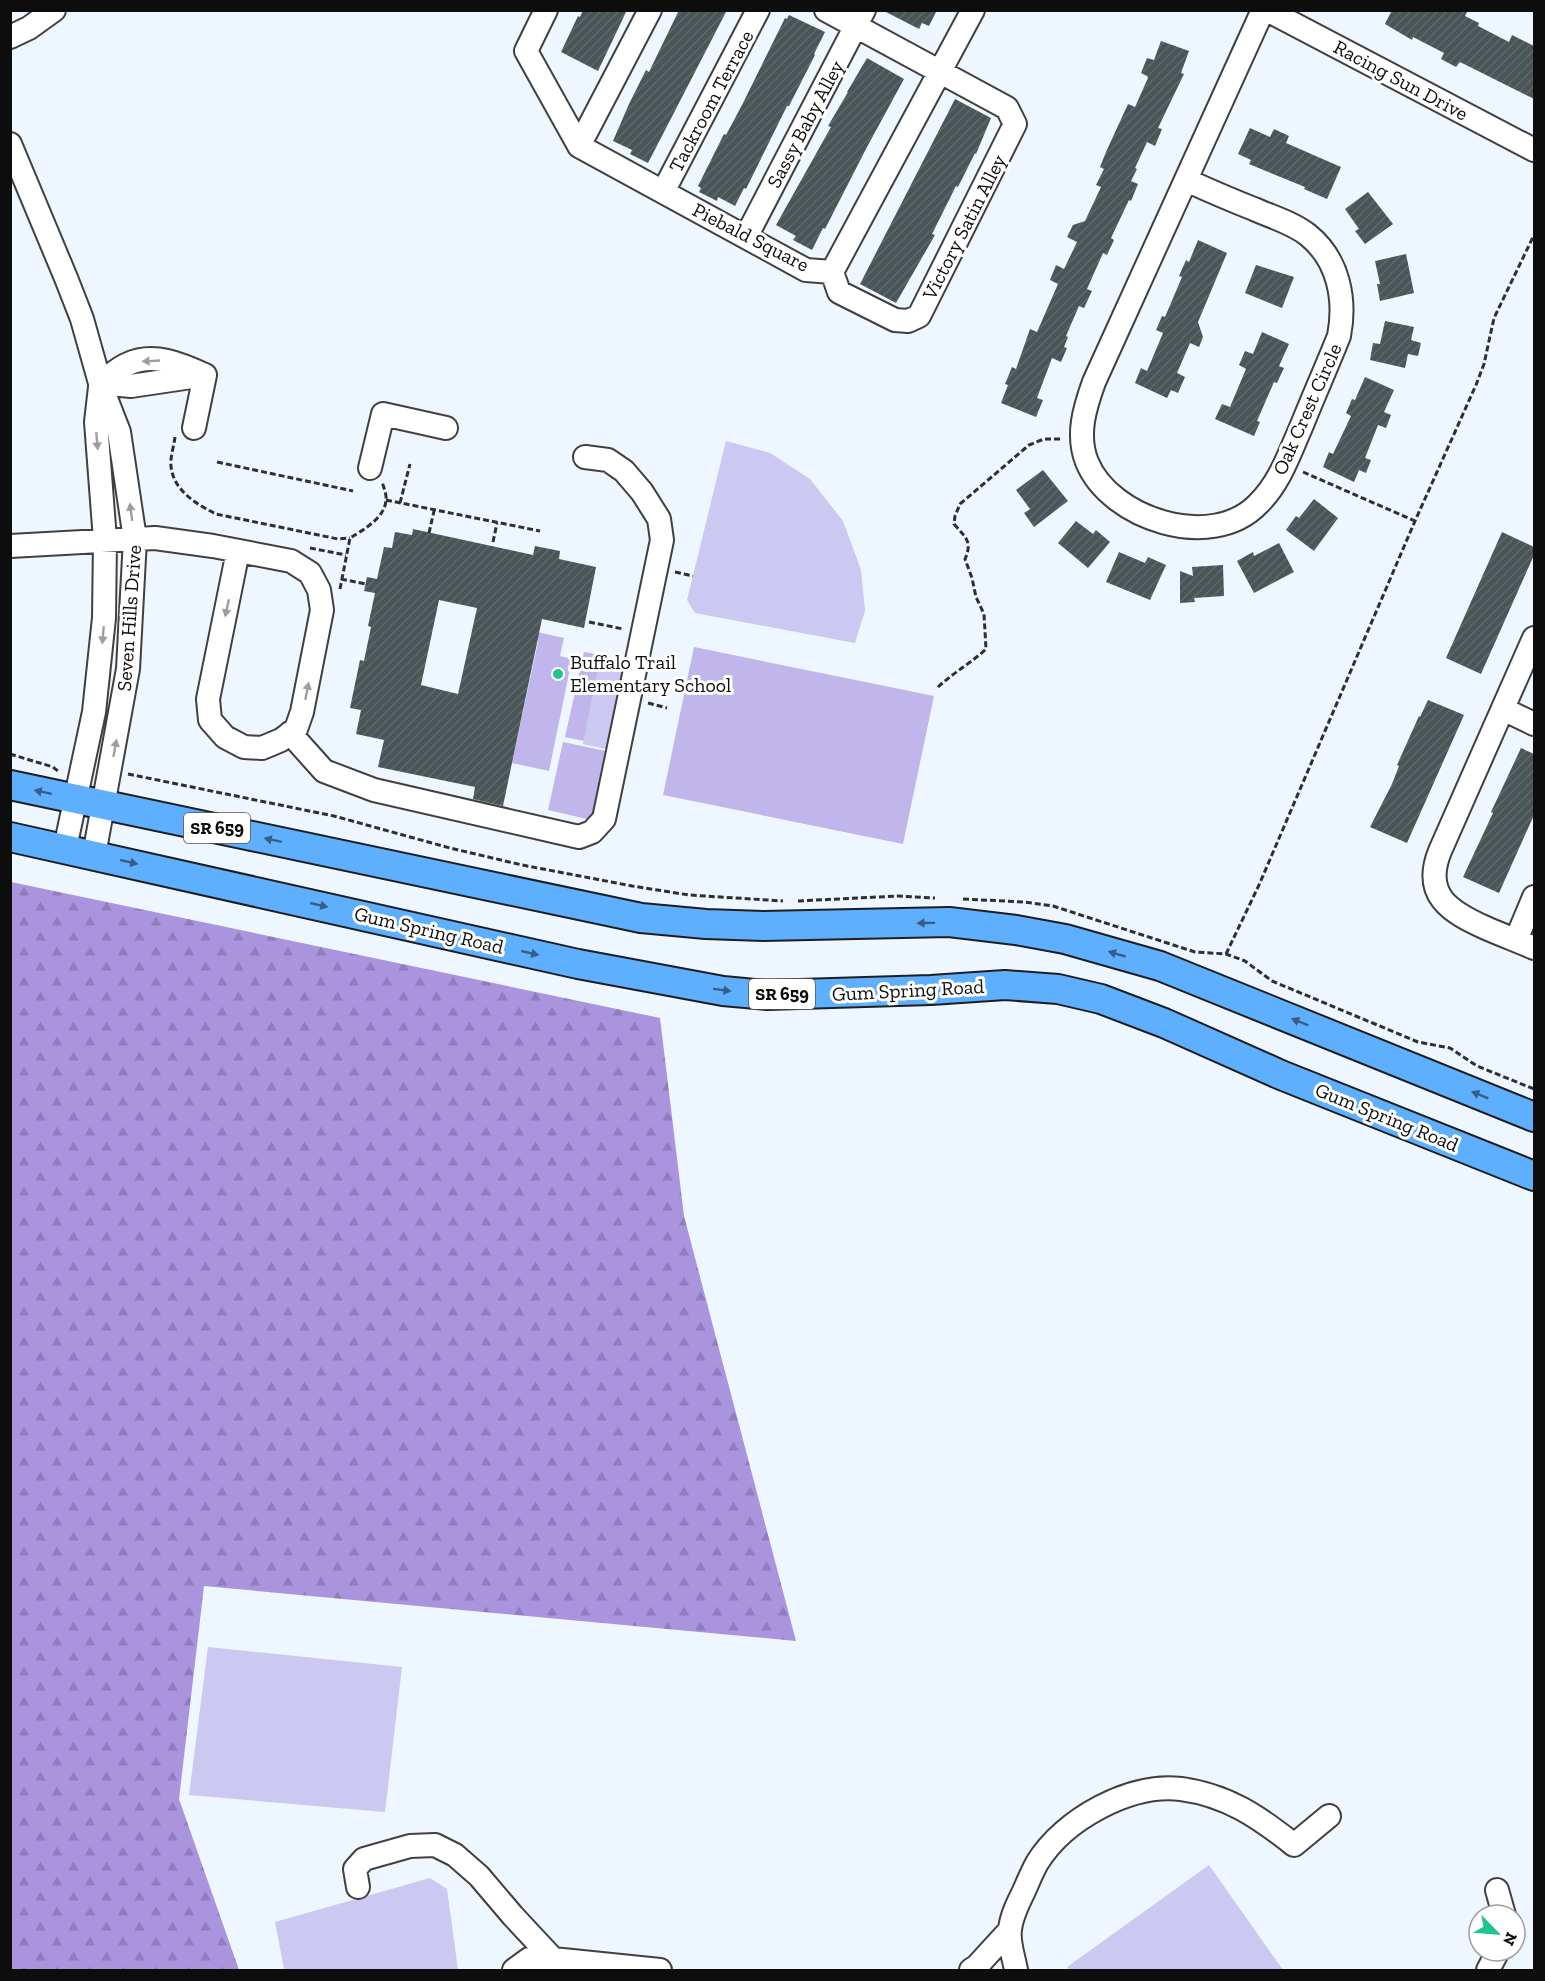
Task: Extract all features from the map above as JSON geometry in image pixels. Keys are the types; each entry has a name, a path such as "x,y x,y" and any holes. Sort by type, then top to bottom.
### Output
{"main road":[{"name":"SR 659","path":"10,785 79,787 103,805 641,918 763,926 949,922 1065,939 1160,966 1534,1118"},
{"name":"Gum Spring Road","path":"10,837 578,964 723,991 778,994 931,990 1005,985 1058,989 1101,999 1164,1023 1281,1075 1534,1176"}],"street":[{"path":"10,37 29,28 54,10"},
{"path":"546,10 526,51 579,146"},
{"path":"579,146 650,10"},
{"name":"Tackroom Terrace","path":"663,192 758,10"},
{"path":"826,10 860,18 941,71"},
{"name":"Piebald Square","path":"579,146 806,270 832,272 973,10"},
{"name":"Racing Sun Drive","path":"1265,10 1534,150"},
{"name":"Oak Crest Circle","path":"1186,180 1291,225 1309,236 1330,259 1340,288 1343,317 1339,336 1285,464 1273,485 1257,506 1232,522 1184,528 1158,522 1120,502 1103,487 1087,462 1083,440 1084,411 1094,382 1186,180 1265,10"},
{"name":"Sassy Baby Alley","path":"746,237 860,18"},
{"name":"Victory Satin Alley","path":"832,272 839,292 895,320 908,321 919,316 1016,124 1007,108 941,71"},
{"name":"Seven Hills Drive","path":"10,144 63,268 82,319 100,383 119,432 135,539 128,669 94,855"},
{"path":"100,383 131,386 205,375 185,431"},
{"name":"Seven Hills Drive","path":"66,848 94,712 105,608 105,540 96,422 100,383"},
{"path":"370,468 383,414 446,428"},
{"path":"290,733 324,771 374,790 579,837 592,832 604,819 662,540 658,519 642,492 624,471 608,460 585,457"},
{"path":"10,546 155,538 238,551 291,561 310,573 319,590 322,610 303,712 296,729 281,740 262,748 244,747 225,737 210,720 208,699 238,551"},
{"path":"1534,638 1437,857 1434,874 1439,896 1457,913 1525,944 1534,897"},
{"path":"1503,709 1534,724"},
{"path":"970,1971 1009,1931 1018,1902 1038,1861 1068,1828 1103,1804 1143,1791 1180,1789 1221,1798 1259,1817 1294,1845 1329,1816"},
{"path":"358,1887 355,1869 364,1859 410,1846 435,1845 455,1855 479,1876 554,1960"},
{"path":"1497,1890 1501,1903"},
{"path":"1009,1931 1016,1971"},
{"path":"514,1971 529,1959 660,1971"}],"path":[{"path":"1226,954 1263,875 1414,521 1476,385 1484,364 1494,318 1534,235"},
{"path":"185,431 170,468 177,484 188,497 216,513 338,540 350,538 369,526 380,514 386,500 540,531"},
{"path":"938,687 955,671 975,660 986,649 984,614 964,559 969,549 968,541 954,524 960,504 1029,445 1044,439 1083,440"},
{"path":"217,462 353,491"},
{"path":"400,503 410,464"},
{"path":"1285,464 1414,521"},
{"path":"429,532 435,511"},
{"path":"493,542 498,523"},
{"path":"306,548 346,555 350,538"},
{"path":"342,579 366,584"},
{"path":"589,622 643,633"},
{"path":"10,754 52,767 79,787"},
{"path":"110,777 129,773 264,801 334,816 460,851 632,886 689,895 787,901"},
{"path":"798,901 898,896 946,898"},
{"path":"958,899 1024,902 1053,906 1195,952 1226,954 1245,961 1272,981 1418,1042 1450,1048 1477,1066 1534,1089"}],"green space":[{"path":"11,882 660,1018 684,1216 796,1641 204,1586 179,1799 239,1970 11,1970"}],"shaded area":[{"path":"726,441 770,453 810,479 843,521 861,570 865,611 855,643 695,613 687,600"},
{"path":"537,632 564,638 560,656 572,659 549,771 512,763 538,642"},
{"path":"694,647 934,696 903,844 663,795"},
{"path":"584,652 601,655 584,741 565,737"},
{"path":"601,655 628,660 610,750 583,744"},
{"path":"563,742 606,751 591,820 548,810"},
{"path":"208,1647 402,1667 385,1812 189,1795"},
{"path":"1209,1865 1283,1970 1070,1970 1067,1967"},
{"path":"430,1878 447,1889 458,1970 284,1969 275,1922"}],"building":[{"path":"583,10 627,10 598,71 561,52"},
{"path":"679,10 727,10 648,163 630,154 632,150 613,141 646,70 649,72"},
{"path":"882,10 937,10 929,26 922,23 919,29"},
{"path":"1392,10 1468,10 1465,16 1479,23 1478,26 1509,42 1512,35 1534,46 1534,99 1460,62 1456,67 1441,59 1444,53 1413,37 1412,40 1385,24"},
{"path":"789,15 825,32 746,189 744,188 735,206 718,197 717,201 699,192 701,188 698,186 724,134 726,135 742,105 785,18 787,19"},
{"path":"1161,41 1189,51 1181,73 1184,74 1158,128 1162,129 1155,146 1147,142 1135,168 1137,169 1131,181 1138,184 1111,238 1114,240 1107,255 1103,253 1087,289 1092,291 1084,308 1079,306 1066,336 1068,337 1064,347 1067,348 1061,362 1052,358 1037,398 1043,400 1036,417 1001,403 1008,385 1005,384 1012,367 1016,369 1030,329 1037,332 1058,284 1050,280 1056,265 1064,269 1077,242 1067,237 1073,225 1085,221 1101,187 1096,185 1104,169 1100,167 1106,152 1128,104 1135,107 1148,78 1141,73 1147,58 1154,60"},
{"path":"867,58 904,79 812,250 793,240 796,236 776,225"},
{"path":"955,99 991,118 976,154 958,187 956,186 932,234 935,235 896,303 860,284"},
{"path":"1250,128 1270,137 1274,129 1289,136 1286,143 1341,167 1327,199 1304,189 1305,187 1249,164 1251,160 1238,154"},
{"path":"1368,192 1393,224 1365,244 1355,231 1359,229 1345,209"},
{"path":"1198,240 1227,253 1198,322 1203,337 1199,347 1190,343 1177,373 1185,377 1178,393 1171,390 1167,398 1135,383 1141,368 1147,371 1163,333 1156,330 1162,316 1165,317 1182,277 1179,276 1186,260 1189,262"},
{"path":"1406,254 1414,293 1380,301 1377,284 1380,284 1375,261"},
{"path":"1256,265 1294,277 1282,308 1245,293"},
{"path":"1385,321 1414,327 1411,340 1421,343 1418,356 1408,354 1405,368 1370,360 1373,343 1380,344"},
{"path":"1262,332 1289,344 1279,366 1284,368 1277,383 1274,382 1257,421 1260,422 1254,436 1215,419 1222,404 1230,407 1246,369 1239,365 1245,351 1253,354"},
{"path":"1365,377 1394,390 1384,412 1391,415 1386,428 1378,425 1365,458 1371,460 1366,473 1359,470 1354,482 1323,467 1329,452 1333,454 1351,416 1346,413 1352,399 1355,400"},
{"path":"1043,470 1068,501 1034,527 1024,513 1030,509 1016,490"},
{"path":"1314,499 1338,518 1314,551 1286,530 1296,516 1299,518"},
{"path":"1076,521 1093,534 1096,530 1110,542 1088,568 1058,543"},
{"name":"Buffalo Trail Elementary School","path":"413,529 533,555 535,546 560,551 559,559 596,567 584,628 542,619 503,806 473,799 475,787 378,767 384,740 356,734 361,710 350,708 360,660 364,661 375,593 364,591 367,577 377,579 384,547 392,548 395,532 412,535","holes":["439,600 477,608 458,694 421,685"]},
{"path":"1502,532 1534,547 1534,555 1481,674 1446,658"},
{"path":"1279,543 1294,572 1254,593 1237,561 1253,552 1254,556"},
{"path":"1119,552 1145,563 1148,557 1166,565 1150,600 1106,582"},
{"path":"1223,565 1224,596 1194,598 1195,602 1180,603 1180,571 1193,576 1192,567"},
{"path":"1428,700 1464,715 1407,843 1370,827 1392,784 1399,766 1397,765"},
{"path":"1521,748 1534,754 1534,815 1499,893 1463,877"}],"place":[{"name":"Buffalo Trail Elementary School","path":"558,674"}]}
